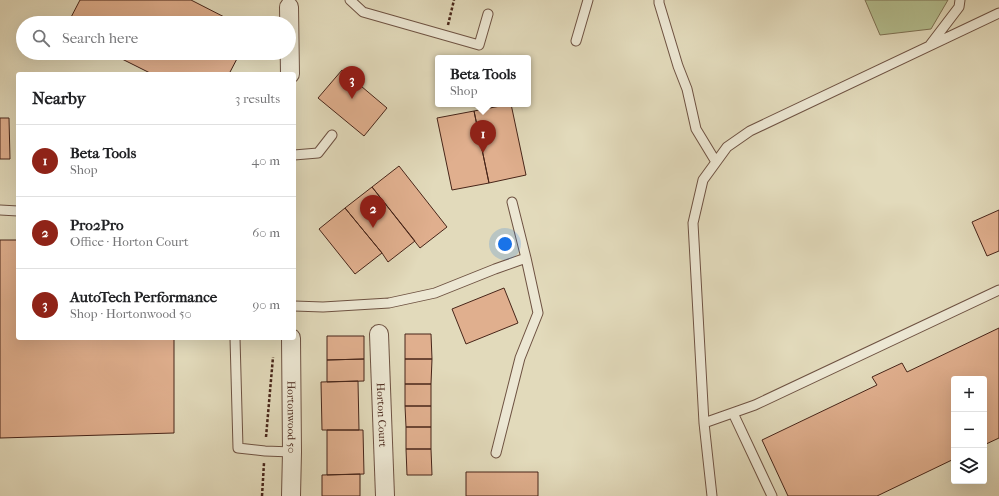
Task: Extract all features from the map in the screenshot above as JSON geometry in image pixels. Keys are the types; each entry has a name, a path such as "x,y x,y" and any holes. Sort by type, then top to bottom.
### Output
{"street":[{"path":"289,4 289,16"},
{"path":"290,60 290,72"},
{"name":"Horton Court","path":"379,334 385,496"},
{"name":"Hortonwood 50","path":"291,340 291,496"}],"lane":[{"path":"350,0 363,12 480,45 488,14"},
{"path":"576,42 588,0"},
{"path":"659,0 678,66 687,89 696,129 716,162"},
{"path":"929,46 959,7 960,0"},
{"path":"712,496 704,423 693,223 703,180 727,147 750,131 999,13"},
{"path":"296,155 318,153 332,135"},
{"path":"496,453 520,358 538,313 512,202"},
{"path":"0,210 16,211"},
{"path":"296,306 323,307 389,303 435,293 526,258"},
{"path":"704,423 755,405 999,290"},
{"path":"235,340 238,448 292,452"},
{"path":"733,413 772,496"}],"path":[{"path":"445,35 454,0"},
{"path":"266,437 274,353"},
{"path":"262,496 264,462"}],"green space":[{"path":"865,0 948,0 931,29 880,35"}],"building":[{"path":"80,0 191,0 222,16 72,16"},
{"path":"124,60 236,60 230,72 148,72"},
{"path":"342,70 387,108 364,136 318,98"},
{"path":"495,107 512,107 526,175 489,183 474,111"},
{"path":"474,111 489,183 452,190 437,118"},
{"path":"0,118 9,118 10,159 0,159"},
{"path":"399,166 447,227 420,248 372,187"},
{"path":"372,187 415,241 388,262 345,208"},
{"path":"345,208 382,253 355,274 319,229"},
{"path":"999,210 999,251 987,256 972,222"},
{"path":"0,240 16,240 16,340 174,340 174,433 0,438"},
{"path":"504,288 518,323 466,344 452,309"},
{"path":"999,328 999,438 987,444 987,376 951,376 951,460 877,496 788,496 762,440 877,385 872,377 902,363 907,372"},
{"path":"405,334 431,334 432,359 405,359"},
{"path":"327,336 364,336 364,359 327,360"},
{"path":"364,359 364,381 327,382 327,360"},
{"path":"405,359 432,359 431,384 405,384"},
{"path":"358,381 359,430 322,430 321,382"},
{"path":"405,384 431,384 431,406 405,406"},
{"path":"405,406 431,406 431,427 406,427"},
{"path":"406,427 431,427 431,449 406,449"},
{"path":"327,430 363,430 364,474 327,475"},
{"path":"406,449 431,449 432,475 407,475"},
{"path":"466,472 538,472 538,496 466,496"},
{"path":"360,474 360,496 322,496 322,475"}],"place":[{"name":"AutoTech Performance","path":"352,99"},
{"name":"Beta Tools","path":"483,153"},
{"name":"Pro2Pro","path":"373,228"}]}
